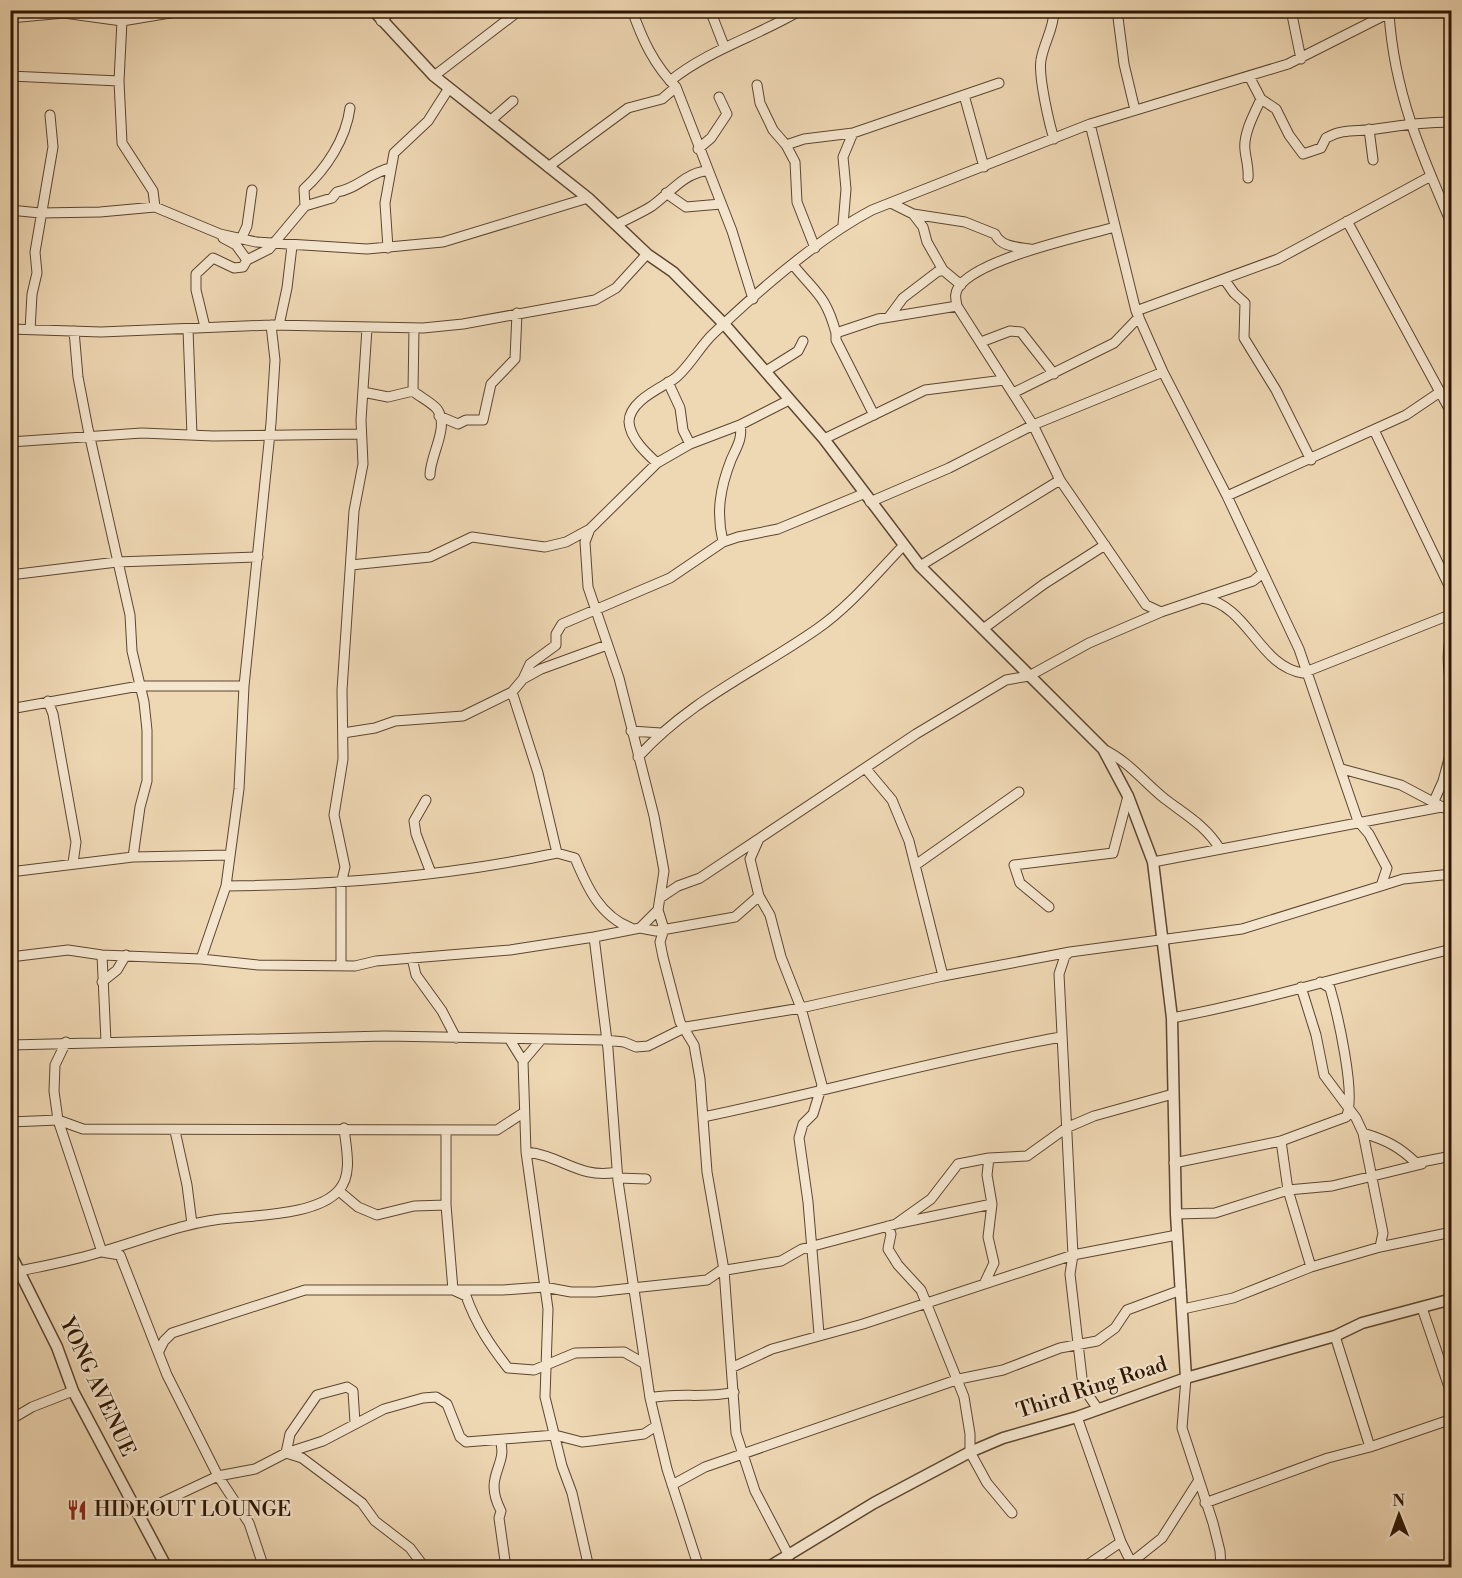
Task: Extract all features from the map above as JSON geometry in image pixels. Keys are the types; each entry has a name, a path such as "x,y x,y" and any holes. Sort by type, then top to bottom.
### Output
{"street":[{"path":"10,18 64,13 122,21 147,14 188,10"},
{"path":"373,10 434,76 588,198 647,254 673,272 725,325 824,439 866,498 920,566 1104,749 1118,756 1165,799 1196,820 1211,835 1220,849"},
{"path":"381,21 392,10"},
{"path":"434,76 520,10"},
{"path":"632,10 642,39 673,84 732,231 753,299"},
{"path":"710,10 724,46"},
{"path":"1054,10 1054,25 1040,61 1046,105 1054,139"},
{"path":"1117,10 1124,64 1135,110"},
{"path":"1291,10 1301,59"},
{"path":"548,166 628,108 662,99 690,65 724,46 761,33 797,12"},
{"path":"657,463 637,440 629,422 632,411 648,393 676,378 714,333 843,225 891,203 1090,124 1301,59 1392,12 1396,77 1411,126 1452,225"},
{"path":"122,21 119,81 122,143 153,191 155,207"},
{"path":"10,76 119,81"},
{"path":"1249,76 1261,99 1276,109 1289,135 1303,154 1322,148 1326,138 1338,131 1411,126 1427,122 1452,122"},
{"path":"786,145 804,139 853,133 999,83"},
{"path":"757,85 760,103 773,130 786,145 795,162 797,202 814,248"},
{"path":"388,248 385,203 394,153 428,121 449,88"},
{"path":"964,95 984,167"},
{"path":"698,149 711,138 720,122 728,114 719,97"},
{"path":"1248,178 1249,167 1244,149 1261,99"},
{"path":"490,121 513,101"},
{"path":"305,206 304,189 328,162 349,118 350,108"},
{"path":"30,330 32,294 37,273 35,252 53,147 50,115"},
{"path":"1090,124 1137,314 1163,372 1227,496 1299,649 1358,821 1369,834 1387,868 1381,886"},
{"path":"1369,129 1373,160"},
{"path":"843,225 846,189 843,157 853,133"},
{"path":"205,327 196,290 196,274 213,258 234,267 243,267 247,260 269,249 305,206 332,198 337,192 349,190 380,170 391,168"},
{"path":"618,224 652,206 666,193 700,171 707,171"},
{"path":"1014,393 1114,343 1137,314 1278,258 1431,176"},
{"path":"241,239 247,226 252,190"},
{"path":"666,193 686,207 721,204"},
{"path":"10,210 40,213 100,212 155,207 220,234 241,239 292,246 388,248 420,246 466,237 588,198"},
{"path":"891,203 913,214 965,222 995,234 998,240 1012,247 1035,250"},
{"path":"913,214 923,226 927,242 943,270 962,285"},
{"path":"1347,221 1452,414"},
{"path":"1115,227 1007,258 970,276 955,296 957,306 1033,425 1060,480 1146,605 1161,612"},
{"path":"220,234 236,245 247,260"},
{"path":"201,959 226,886 239,789 244,686 270,436 275,325 287,288 292,246"},
{"path":"10,329 74,331 275,325 414,328 463,324 595,300 616,288 647,254"},
{"path":"794,266 818,290 831,313 836,340 874,415"},
{"path":"888,317 903,298 937,272 943,270"},
{"path":"1224,279 1245,303 1244,338 1276,390 1311,460"},
{"path":"836,333 888,317 957,306"},
{"path":"439,416 458,424 466,420 483,420 491,384 515,359 517,313"},
{"path":"340,965 341,881 345,867 334,815 343,759 343,670 355,505 363,464 361,434 366,328"},
{"path":"413,391 414,328"},
{"path":"188,329 192,435"},
{"path":"74,331 78,377 130,615 132,651 147,730 147,781 138,816 133,857"},
{"path":"981,342 1010,331 1021,332 1054,374"},
{"path":"766,371 798,351 803,341"},
{"path":"343,733 375,728 395,721 463,716 512,692 523,679 530,664 556,645 556,634 562,624 670,578 723,542 778,529 949,468 1033,425 1163,372"},
{"path":"824,439 924,390 1004,380"},
{"path":"668,382 680,408 683,430 690,444"},
{"path":"413,391 437,409 442,424 430,461 430,475"},
{"path":"363,392 388,397 413,391"},
{"path":"1227,496 1407,415 1440,393"},
{"path":"351,565 430,556 472,537 545,547 566,542 590,529 657,463 690,444 740,425 789,400"},
{"path":"723,542 718,509 731,462 740,441 740,425"},
{"path":"1374,430 1452,592"},
{"path":"10,442 89,435 361,434"},
{"path":"920,566 1060,480"},
{"path":"590,529 585,543 584,559 588,587 619,678 654,816 664,871 658,910 664,929 660,942 680,1022 686,1027 694,1045 707,1172 724,1270 733,1367 736,1433 755,1491 789,1556"},
{"path":"983,629 1044,584 1105,545"},
{"path":"638,757 661,733 698,702 817,629 903,546"},
{"path":"11,574 117,562 258,557"},
{"path":"660,898 678,886 700,878 916,734 1006,680 1029,676 1089,643 1161,612 1252,581 1263,573"},
{"path":"1202,598 1225,606 1235,614 1281,666 1294,672 1305,672 1452,614"},
{"path":"1452,632 1446,665 1452,703"},
{"path":"523,679 561,660 607,645"},
{"path":"10,709 48,700 139,686 244,686"},
{"path":"512,692 538,773 557,853"},
{"path":"48,700 53,714 76,842 73,863"},
{"path":"631,731 661,733"},
{"path":"1442,804 1443,781 1452,748"},
{"path":"1104,749 1128,796 1154,862 1172,1018 1174,1163 1186,1378 1182,1402 1182,1428 1213,1523 1220,1551 1221,1568"},
{"path":"866,769 892,800 917,864 943,976"},
{"path":"1342,769 1401,785 1442,804 1452,812"},
{"path":"917,864 1019,792"},
{"path":"1049,907 1020,883 1014,865 1113,853 1128,796"},
{"path":"426,800 414,821 416,834 431,873"},
{"path":"1154,862 1442,804"},
{"path":"759,839 750,859 759,896 770,915 781,957 801,1008 822,1085 813,1114 803,1124 799,1138 819,1334"},
{"path":"76,842 88,861"},
{"path":"226,886 341,881 431,873 479,868 557,853 575,858 590,892 616,922 636,928 656,932 735,917 759,896"},
{"path":"10,872 133,857 230,855"},
{"path":"735,855 750,859"},
{"path":"10,1045 385,1036 540,1041 605,1040 624,1042 636,1047 648,1046 686,1027 801,1008 943,976 1070,952 1242,929 1403,879 1452,874"},
{"path":"10,957 68,950 102,955 201,959 258,965 355,966 376,961 510,950 594,937 636,928 658,910"},
{"path":"594,937 618,1175 645,1364 656,1426 699,1568"},
{"path":"1172,1018 1246,1004 1301,987 1452,949"},
{"path":"1070,952 1065,956 1059,974 1060,1037 1074,1255 1070,1274 1086,1392 1098,1409"},
{"path":"102,955 106,1042"},
{"path":"102,982 117,970 126,955"},
{"path":"412,958 416,975 442,1011 456,1038"},
{"path":"1174,1163 1281,1141 1346,1116 1350,1110 1349,1087 1335,1007 1330,988 1320,982"},
{"path":"1301,987 1316,1035 1324,1075 1350,1110 1363,1133 1383,1233 1380,1246"},
{"path":"703,1117 819,1093 921,1065 1060,1037"},
{"path":"510,1040 523,1061 526,1152 548,1309 548,1364 545,1397 562,1466 572,1493 589,1568"},
{"path":"523,1061 540,1041"},
{"path":"66,1042 55,1065 54,1091 58,1120 102,1252"},
{"path":"1011,1513 987,1483 970,1452 970,1434 959,1379 921,1290 898,1265 888,1249 892,1225 930,1199 958,1164 989,1158 1027,1156 1066,1128 1094,1116 1173,1094"},
{"path":"10,1122 58,1120 83,1129 175,1131 344,1128 497,1130 523,1113"},
{"path":"20,1271 102,1252 192,1224 232,1218 259,1218 323,1204 339,1191 346,1179 344,1128"},
{"path":"446,1130 446,1205 453,1290"},
{"path":"175,1131 187,1185 192,1224"},
{"path":"1363,1133 1386,1140 1409,1154 1416,1163 1424,1164"},
{"path":"1281,1141 1288,1190 1311,1267"},
{"path":"526,1152 548,1155 581,1171 646,1179"},
{"path":"1176,1214 1215,1213 1288,1190 1332,1186 1371,1174 1452,1156"},
{"path":"985,1282 994,1263 988,1237 992,1204 987,1174 989,1158"},
{"path":"339,1191 358,1207 377,1215 414,1206 446,1205"},
{"path":"149,1326 163,1333 172,1333 305,1290 453,1290 544,1287 571,1292 634,1289 657,1283 707,1280 724,1270 781,1261 802,1249 892,1225 992,1204"},
{"path":"1183,1309 1233,1298 1311,1267 1380,1246 1452,1232"},
{"path":"1383,1233 1396,1244"},
{"path":"733,1367 772,1349 819,1334 863,1324 985,1282 1074,1255 1177,1235"},
{"path":"102,1252 120,1256 167,1375 218,1476 249,1524 264,1568"},
{"name":"YONG AVENUE","path":"10,1253 57,1347 73,1391 167,1568"},
{"path":"453,1290 466,1296 480,1331 508,1368 534,1370 575,1353 624,1352 645,1364"},
{"path":"672,1485 705,1467 959,1379 1003,1370 1060,1348 1097,1341 1115,1328 1126,1310 1181,1290"},
{"name":"Third Ring Road","path":"767,1568 873,1503 970,1452 1003,1438 1077,1417 1186,1378 1335,1336 1362,1323 1452,1299"},
{"path":"1422,1308 1452,1396"},
{"path":"159,1351 164,1341 172,1333"},
{"path":"1335,1336 1370,1447"},
{"path":"286,1453 290,1434 316,1395 347,1387 353,1391 355,1423"},
{"path":"10,1420 32,1407 73,1391"},
{"path":"651,1398 665,1395 714,1396 734,1392"},
{"path":"139,1513 218,1476 255,1469 286,1453 323,1441 384,1409 423,1398 436,1397 447,1404 462,1441 555,1435 591,1441 644,1434 656,1426"},
{"path":"1077,1417 1121,1542 1133,1565 1162,1538 1199,1480"},
{"path":"1205,1503 1328,1458 1370,1447 1452,1419"},
{"path":"500,1440 502,1446 499,1463 492,1481 494,1498 501,1511 499,1518 506,1568"},
{"path":"286,1453 302,1458 362,1503 375,1521 410,1548 425,1568"},
{"path":"1083,1568 1121,1542"}],"place":[{"name":"HIDEOUT LOUNGE","path":"77,1510"}]}
